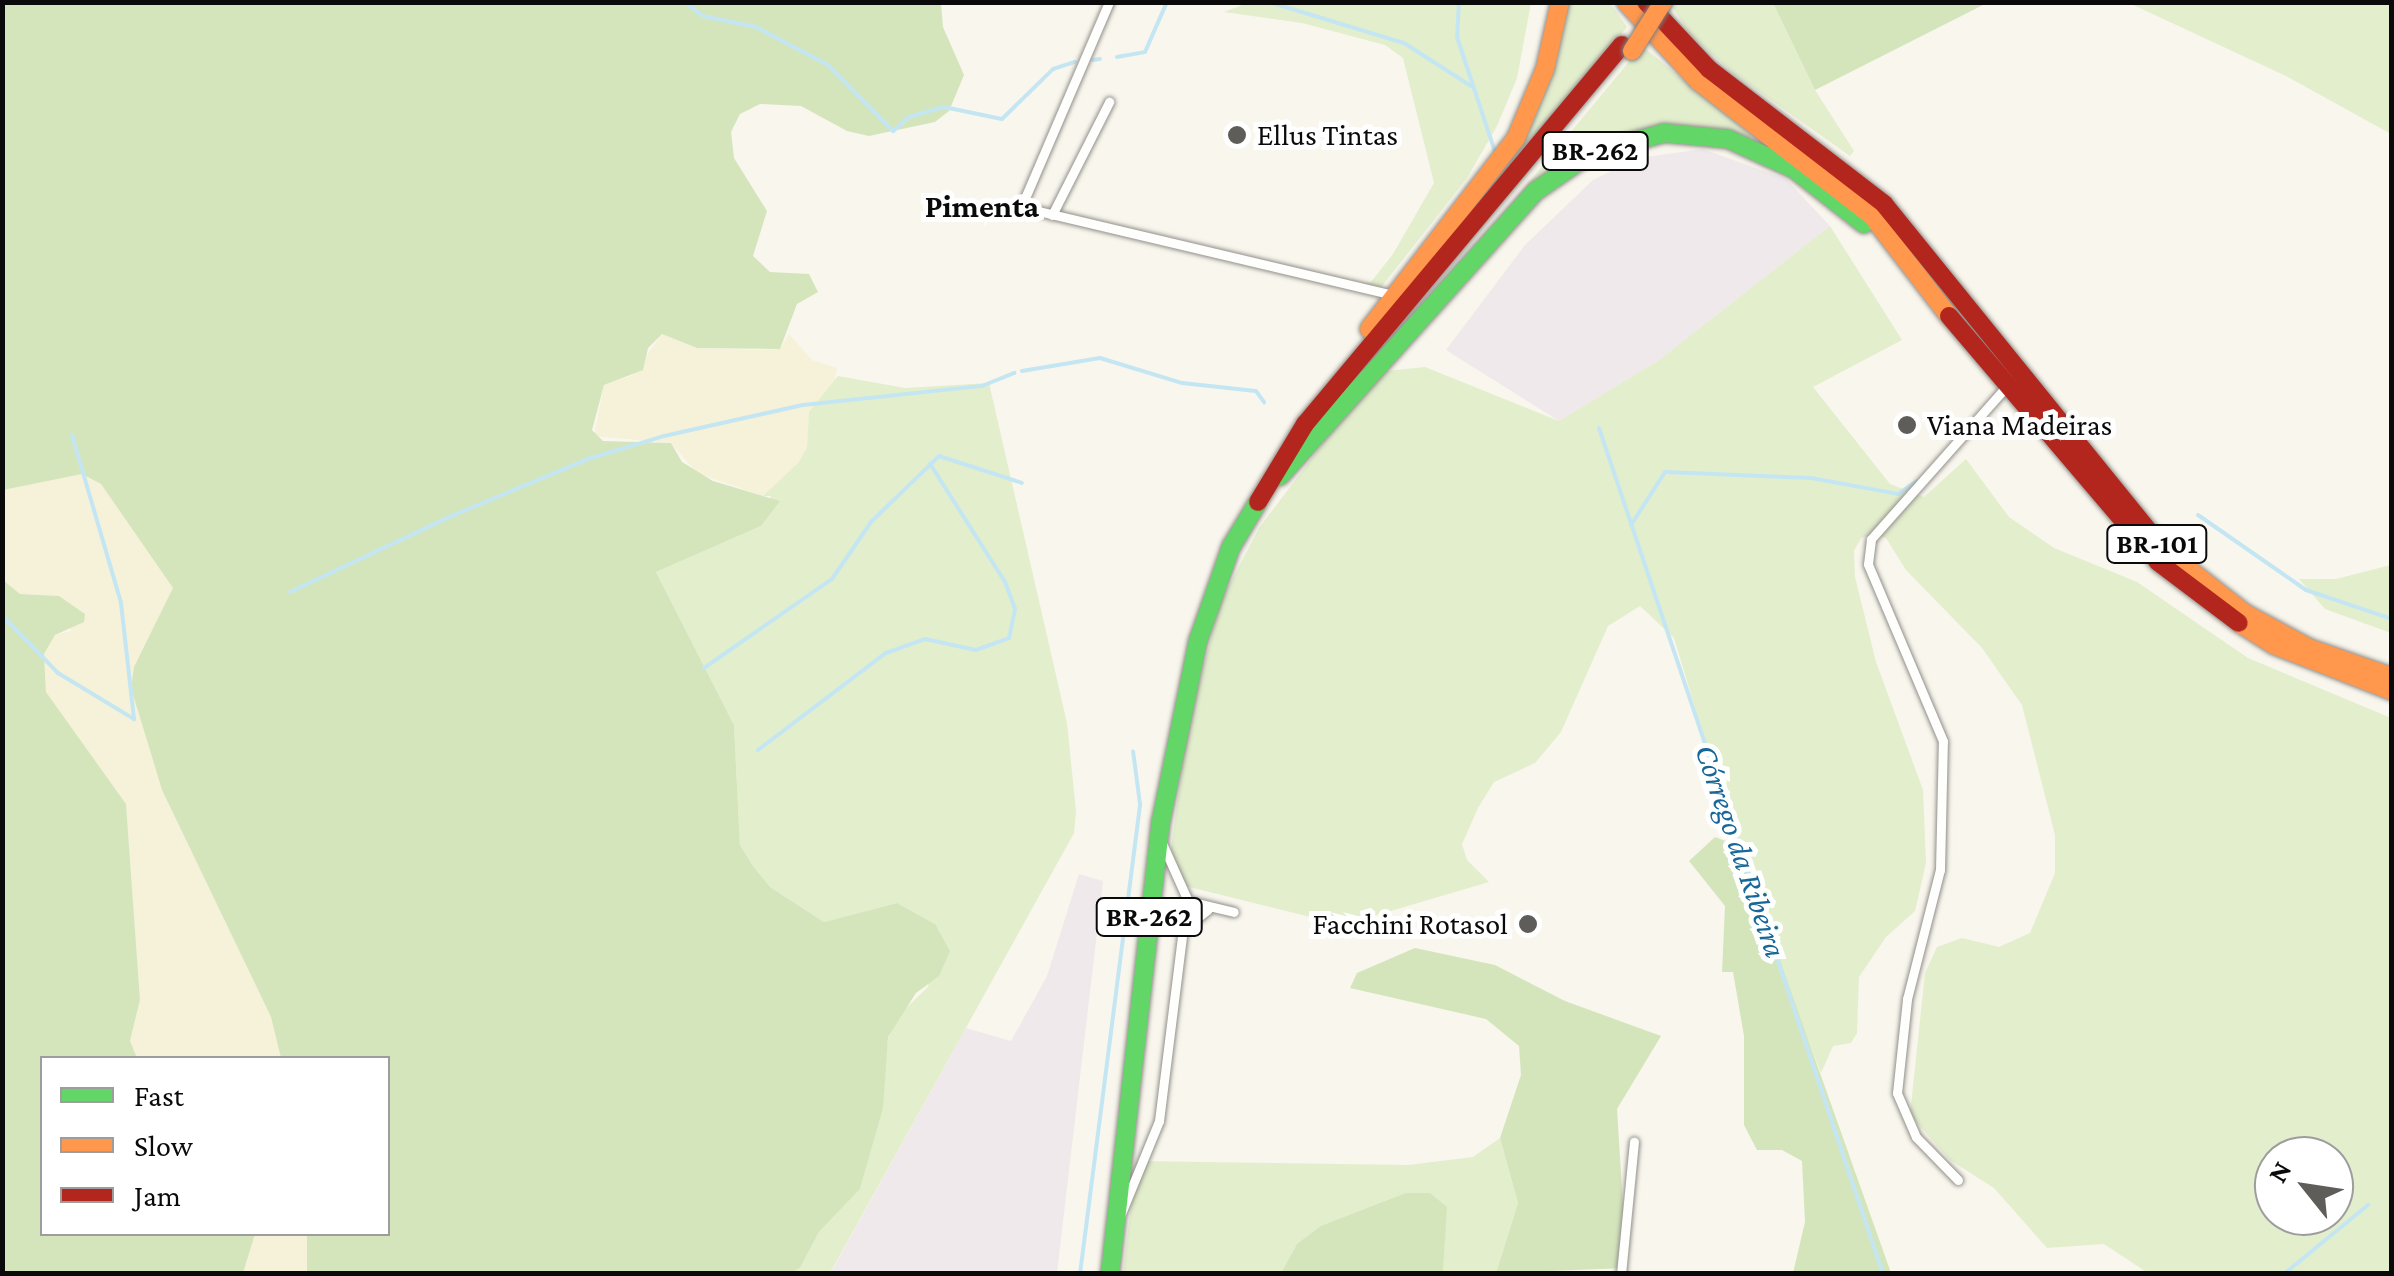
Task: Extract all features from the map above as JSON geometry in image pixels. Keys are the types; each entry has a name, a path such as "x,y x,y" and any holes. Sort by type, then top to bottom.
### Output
{"highway":[{"name":"BR-262","path":"1110,1274 1159,836 1186,688 1223,568 1244,517 1292,432 1516,138 1541,82 1560,2"},
{"name":"BR-101","path":"1626,2 1698,81 1856,199 2005,388 2136,542 2204,600 2304,659 2392,692"},
{"name":"BR-262","path":"1244,517 1304,424 1627,48 1648,2"},
{"name":"BR-101","path":"1648,2 1709,69 1884,204 2127,513 2168,555 2246,614 2309,648 2392,677"},
{"name":"BR-262","path":"1223,568 1280,477 1662,2"},
{"name":"BR-262","path":"1280,477 1536,191 1578,159 1633,138 1712,135 1794,169 1866,226 1970,342"}],"street":[{"path":"1109,2 1020,208 1396,295"},
{"path":"1052,215 1108,102"},
{"path":"1958,1180 1916,1137 1898,1094 1907,998 1940,870 1944,741 1868,564 1871,539 2005,388"},
{"path":"1159,836 1188,901 1207,910 1234,912"},
{"path":"1115,1222 1140,1181 1159,1121 1183,930 1207,910"},
{"path":"1621,1274 1634,1142"}],"shaded area":[{"path":"1703,149 1786,179 1830,226 1659,360 1559,421 1446,350 1525,245 1593,180 1638,158"},
{"path":"662,334 697,348 756,350 780,349 789,334 812,360 837,368 833,389 809,412 807,447 799,462 763,496 697,473 671,443 594,436 604,385 633,375"},
{"path":"82,474 101,484 173,588 131,688 162,790 271,1017 281,1056 136,1056 130,1042 140,1000 126,804 46,692 44,654 55,635 71,631 59,596 20,594 3,580 2,490"},
{"path":"1079,874 1103,881 1057,1273 830,1274 966,1028 1011,1041 1047,976"},
{"path":"254,1236 307,1236 307,1273 243,1273"}],"green space":[{"path":"3,2 941,3 943,27 964,75 949,111 935,122 869,136 847,131 801,106 760,104 740,114 731,132 734,158 767,211 753,256 770,272 809,274 818,292 797,304 780,349 697,348 662,334 648,348 643,370 604,385 592,430 603,441 671,443 682,462 713,481 780,501 761,526 656,572 734,725 740,845 770,887 824,922 897,903 935,924 950,951 939,976 916,993 888,1037 883,1108 860,1189 819,1232 800,1268 788,1274 307,1273 307,1236 390,1236 390,1056 281,1056 271,1017 162,790 131,688 134,667 173,588 101,484 82,474 3,490"},
{"path":"1250,2 1531,3 1517,78 1497,126 1467,178 1375,295 1356,285 1371,282 1393,254 1434,183 1403,58 1385,45 1302,23 1224,12"},
{"path":"1669,2 1773,3 1815,90 1854,151 1850,156 1734,74 1690,34"},
{"path":"1564,3 1610,3 1627,27 1419,274 1503,168"},
{"path":"1773,3 1987,3 1815,90"},
{"path":"2129,3 2391,3 2391,134 2286,76"},
{"path":"1642,46 1751,135 1748,140 1646,130 1573,154 1538,180 1442,287"},
{"path":"1830,226 1902,340 1813,387 1890,484 1924,497 1966,459 2009,517 2054,548 2137,582 2248,658 2391,718 2391,1273 2148,1273 2104,1244 2047,1248 1994,1188 1950,1160 1910,1115 1925,973 1937,947 1962,938 1999,947 2030,933 2055,873 2055,835 2022,705 1982,648 1906,570 1886,538 1873,534 1861,538 1854,551 1855,577 1876,662 1923,790 1926,863 1915,911 1886,937 1859,977 1857,1033 1851,1043 1833,1046 1821,1073 1746,877 1674,638 1640,606 1608,626 1561,732 1535,763 1494,782 1478,808 1462,844 1467,860 1489,882 1343,925 1185,886 1171,849 1187,730 1221,601 1259,528 1377,372 1425,367 1559,421 1659,360"},
{"path":"838,376 905,388 989,383 1067,723 1076,811 1074,833 830,1273 789,1273 800,1268 819,1232 860,1189 877,1128 888,1038 898,1016 928,987 935,924 897,903 824,922 770,887 753,866 740,845 734,725 656,572 761,526 771,496 763,496 799,462 807,447 809,412"},
{"path":"2391,565 2391,633 2325,609 2299,579 2336,579"},
{"path":"3,580 20,594 59,596 85,614 84,622 55,635 44,654 46,692 126,804 140,1000 130,1041 136,1056 40,1056 40,1236 254,1236 243,1273 3,1273"},
{"path":"1715,837 1736,845 1743,856 1891,1273 1793,1273 1805,1222 1802,1161 1782,1150 1757,1150 1744,1125 1744,1036 1733,972 1722,972 1725,906 1689,861"},
{"path":"1415,948 1495,965 1565,1001 1661,1036 1617,1109 1627,1268 1496,1273 1518,1203 1500,1138 1521,1075 1519,1046 1486,1019 1350,988 1357,973"},
{"path":"1500,1138 1518,1203 1496,1273 1443,1273 1446,1207 1297,1244 1281,1273 1123,1274 1136,1161 1408,1165 1473,1157"},
{"path":"1406,1193 1430,1193 1447,1207 1443,1273 1281,1273 1297,1244 1321,1226"}],"waterway":[{"path":"684,2 703,16 756,27 828,65 893,131 909,117 944,107 1002,119 1053,69 1075,62"},
{"path":"1117,57 1145,52 1167,2"},
{"path":"1269,2 1404,43 1471,86"},
{"name":"Córrego da Ribeira","path":"1459,2 1457,37 1496,155"},
{"path":"1093,60 1100,59"},
{"path":"1022,371 1100,358 1182,383 1256,391 1264,402"},
{"path":"290,592 454,515 588,459 664,436 803,405 982,386 1014,373"},
{"name":"Córrego da Ribeira","path":"1599,428 1883,1274"},
{"path":"72,435 121,603 134,719"},
{"path":"704,668 832,579 871,522 939,456 1022,483"},
{"path":"758,750 886,653 925,639 976,650 1009,638 1015,609 1005,582 930,464"},
{"path":"1631,525 1665,472 1811,478 1898,494 1917,481"},
{"path":"2198,515 2306,590 2392,619"},
{"path":"2,615 58,673 134,719"},
{"path":"1080,1274 1140,804 1133,751"},
{"path":"2284,1274 2368,1205"}],"traffic: fast":[{"path":"1280,476 1536,191 1591,153 1664,133 1728,139 1794,169 1864,224"},
{"path":"1110,1274 1161,821 1198,641 1231,547 1258,502"}],"traffic: slow":[{"path":"1369,329 1516,138 1545,69 1560,2"},
{"path":"1626,2 1698,81 1872,216 1949,316"},
{"path":"1632,51 1663,2"},
{"path":"2163,549 2246,614 2309,648 2392,677"},
{"path":"2239,623 2274,645 2392,691"}],"traffic: jam":[{"path":"1646,2 1709,69 1884,204 2163,549"},
{"path":"1258,502 1305,424 1622,45"},
{"path":"1949,316 2158,562 2239,623"}],"place":[{"name":"Ellus Tintas","path":"1237,135"},
{"name":"Viana Madeiras","path":"1907,425"},
{"name":"Facchini Rotasol","path":"1528,924"}],"district":[{"name":"Pimenta","path":"982,206"}]}
